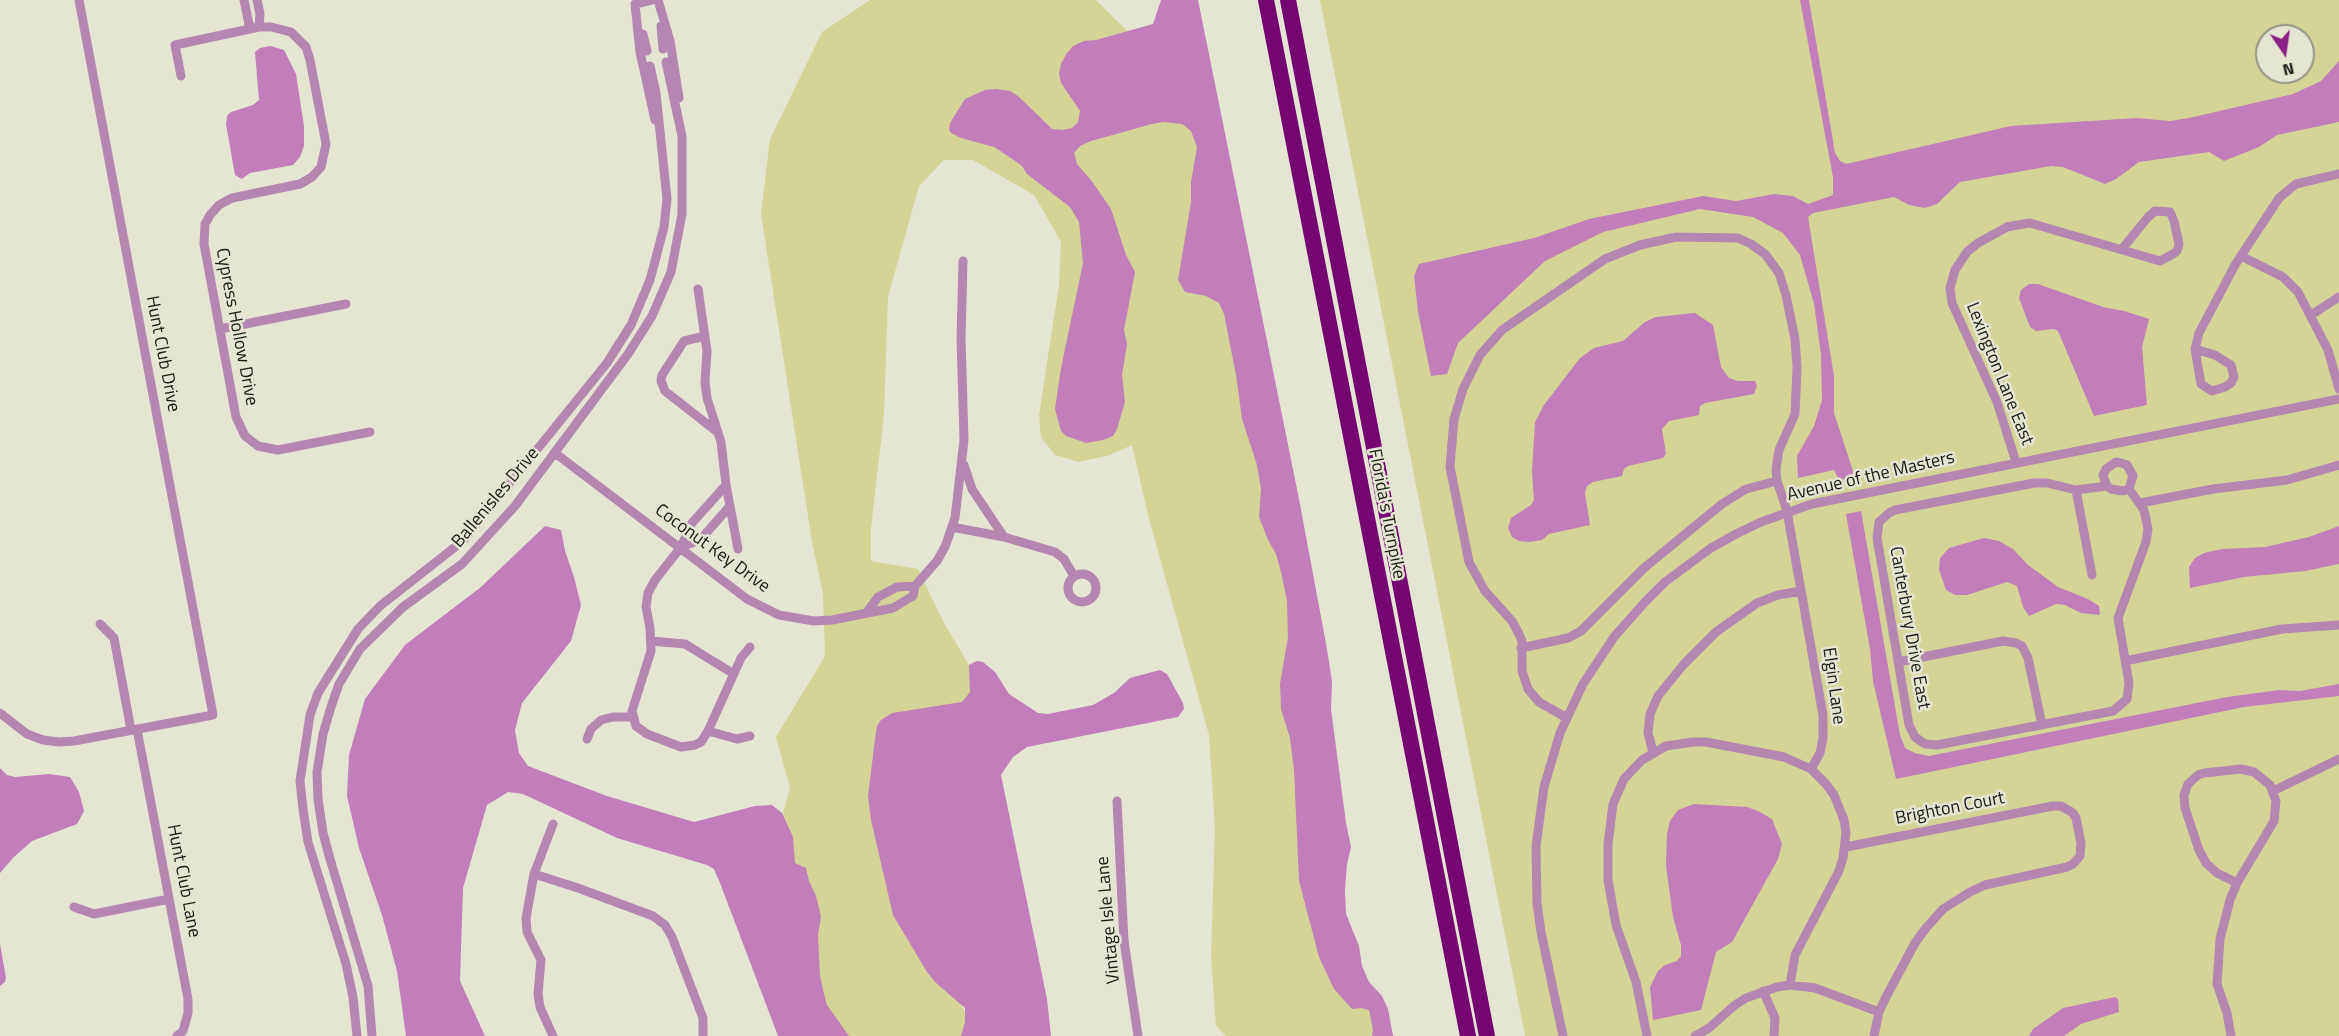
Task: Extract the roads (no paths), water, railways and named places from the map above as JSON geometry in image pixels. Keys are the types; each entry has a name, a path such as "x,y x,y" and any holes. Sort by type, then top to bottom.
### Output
{"highway":[{"name":"Florida's Turnpike","path":"1266,0 1468,1036"},
{"name":"Florida's Turnpike","path":"1288,0 1487,1036"}],"street":[{"name":"Hunt Club Drive","path":"79,0 213,715 134,730"},
{"path":"244,0 254,28"},
{"path":"254,28 260,14 257,0"},
{"path":"635,2 652,0"},
{"path":"658,0 663,49"},
{"path":"658,0 670,41 678,83 682,136"},
{"path":"635,2 647,51"},
{"path":"635,2 644,69 663,145"},
{"name":"Cypress Hollow Drive","path":"181,76 175,45 254,28 285,29 297,36 306,47 326,151 321,166 306,181 294,186 232,198 219,205 210,214 205,224 203,237 236,417 241,430 252,442 264,448 278,450 370,432"},
{"name":"Ballenisles Drive","path":"372,1036 368,986 330,859 318,799 317,772 322,734 339,684 360,650 403,607 462,564 490,536 628,354 652,316 671,272 682,214 682,136 666,63"},
{"name":"Ballenisles Drive","path":"357,1036 353,997 346,964 308,842 303,809 300,781 310,715 318,693 358,629 380,606 464,540 608,363 631,325 650,280 664,227 667,199 663,145 650,66"},
{"path":"656,93 672,90"},
{"path":"2195,349 2215,355 2231,365 2234,377 2231,383 2212,391 2201,384 2195,349 2199,333 2241,256 2284,192 2302,182 2339,174"},
{"name":"Lexington Lane East","path":"2016,462 1996,402 1952,303 1951,283 1955,270 1967,252 1978,243 2007,227 2023,224 2030,224 2160,261 2169,258 2177,251 2179,244 2170,212 2155,211 2121,249"},
{"path":"1521,648 1568,638 1581,631 1644,568 1722,504 1746,489 1777,481 1779,450 1795,414 1797,367 1795,339 1782,280 1770,260 1758,248 1738,238 1700,236 1655,241 1625,250 1605,259 1512,321 1488,345 1470,373 1454,419 1450,468 1469,562 1485,591 1516,627 1522,641 1521,648 1522,670 1528,688 1539,702 1567,718"},
{"path":"2241,256 2288,281 2298,292 2328,350 2339,389"},
{"name":"Coconut Key Drive","path":"555,453 747,599 779,615 813,621 841,619 867,612 893,609 913,596 915,586 937,561 952,527 962,457 964,409 961,329 963,261"},
{"path":"698,289 707,351 705,382 707,398 721,442 726,485 738,549"},
{"path":"2311,315 2339,297"},
{"path":"220,329 346,304"},
{"path":"705,336 684,341 662,375 661,381 665,391 717,432"},
{"name":"Avenue of the Masters","path":"1563,1036 1541,932 1536,875 1536,846 1544,787 1567,718 1583,684 1614,637 1665,582 1711,548 1787,511 1832,499 2339,399"},
{"path":"2112,444 2116,462"},
{"path":"962,457 972,489 1004,537"},
{"path":"2107,486 2103,475 2106,469 2116,462"},
{"path":"2116,462 2127,465 2130,470 2133,476 2129,489 2140,503 2212,489 2287,480 2339,465"},
{"name":"Elgin Lane","path":"1777,481 1787,511 1824,730 1820,753 1811,769"},
{"name":"Canterbury Drive East","path":"2129,489 2123,491 2107,486 2076,490 2048,483 2034,483 1895,510 1883,517 1879,522 1876,538 1911,731 1925,744 1937,745 2118,708 2127,699 2130,689 2118,618 2146,542 2147,523 2140,503"},
{"path":"726,485 692,523 681,547 655,580 648,593 646,607 651,641 648,664 632,711 632,717 640,731 681,747 695,746 701,742 741,658 750,647"},
{"path":"2076,490 2092,575"},
{"path":"681,547 700,540 730,506"},
{"path":"952,527 1004,537 1055,552 1064,559 1074,576"},
{"name":"Coconut Key Drive","path":"867,612 878,597 897,587 915,586"},
{"path":"1653,752 1648,733 1650,714 1658,696 1684,664 1716,632 1750,608 1778,595 1801,591"},
{"name":"Hunt Club Lane","path":"100,624 114,638 169,899 188,1005 183,1031 177,1036"},
{"path":"2125,661 2273,630 2339,625"},
{"path":"651,641 686,644 734,674"},
{"path":"1898,662 2003,641 2016,643 2022,646 2028,658 2042,724"},
{"path":"0,713 27,734 51,741 74,741 134,730"},
{"path":"587,739 591,729 600,720 632,717"},
{"path":"708,731 737,739 750,736"},
{"path":"1647,1036 1636,982 1616,925 1608,880 1608,853 1611,817 1618,791 1633,769 1653,752 1679,743 1706,742 1784,757 1811,769 1826,784 1840,807 1845,826 1845,847 1839,871 1796,955 1790,985"},
{"path":"2273,790 2339,759"},
{"path":"2231,1036 2227,1013 2218,990 2217,963 2223,923 2237,883 2274,821 2277,808 2273,790 2260,776 2247,770 2198,776 2188,784 2184,795 2185,808 2202,856 2217,873 2237,883"},
{"name":"Vintage Isle Lane","path":"1117,801 1124,941 1138,1036"},
{"name":"Brighton Court","path":"1845,847 2061,806 2073,813 2076,818 2081,843 2080,856 2073,864 1985,885 1953,901 1934,918 1915,943 1879,1012"},
{"path":"552,1036 538,1001 541,960 526,926 534,874 553,824"},
{"path":"534,874 653,916 665,925 672,937 703,1017 703,1036"},
{"path":"74,907 94,914 169,899"},
{"path":"1695,1036 1709,1028 1735,1005 1763,991 1790,985 1815,988 1879,1012 1874,1036"},
{"path":"1763,991 1775,1018 1774,1036"}]}
